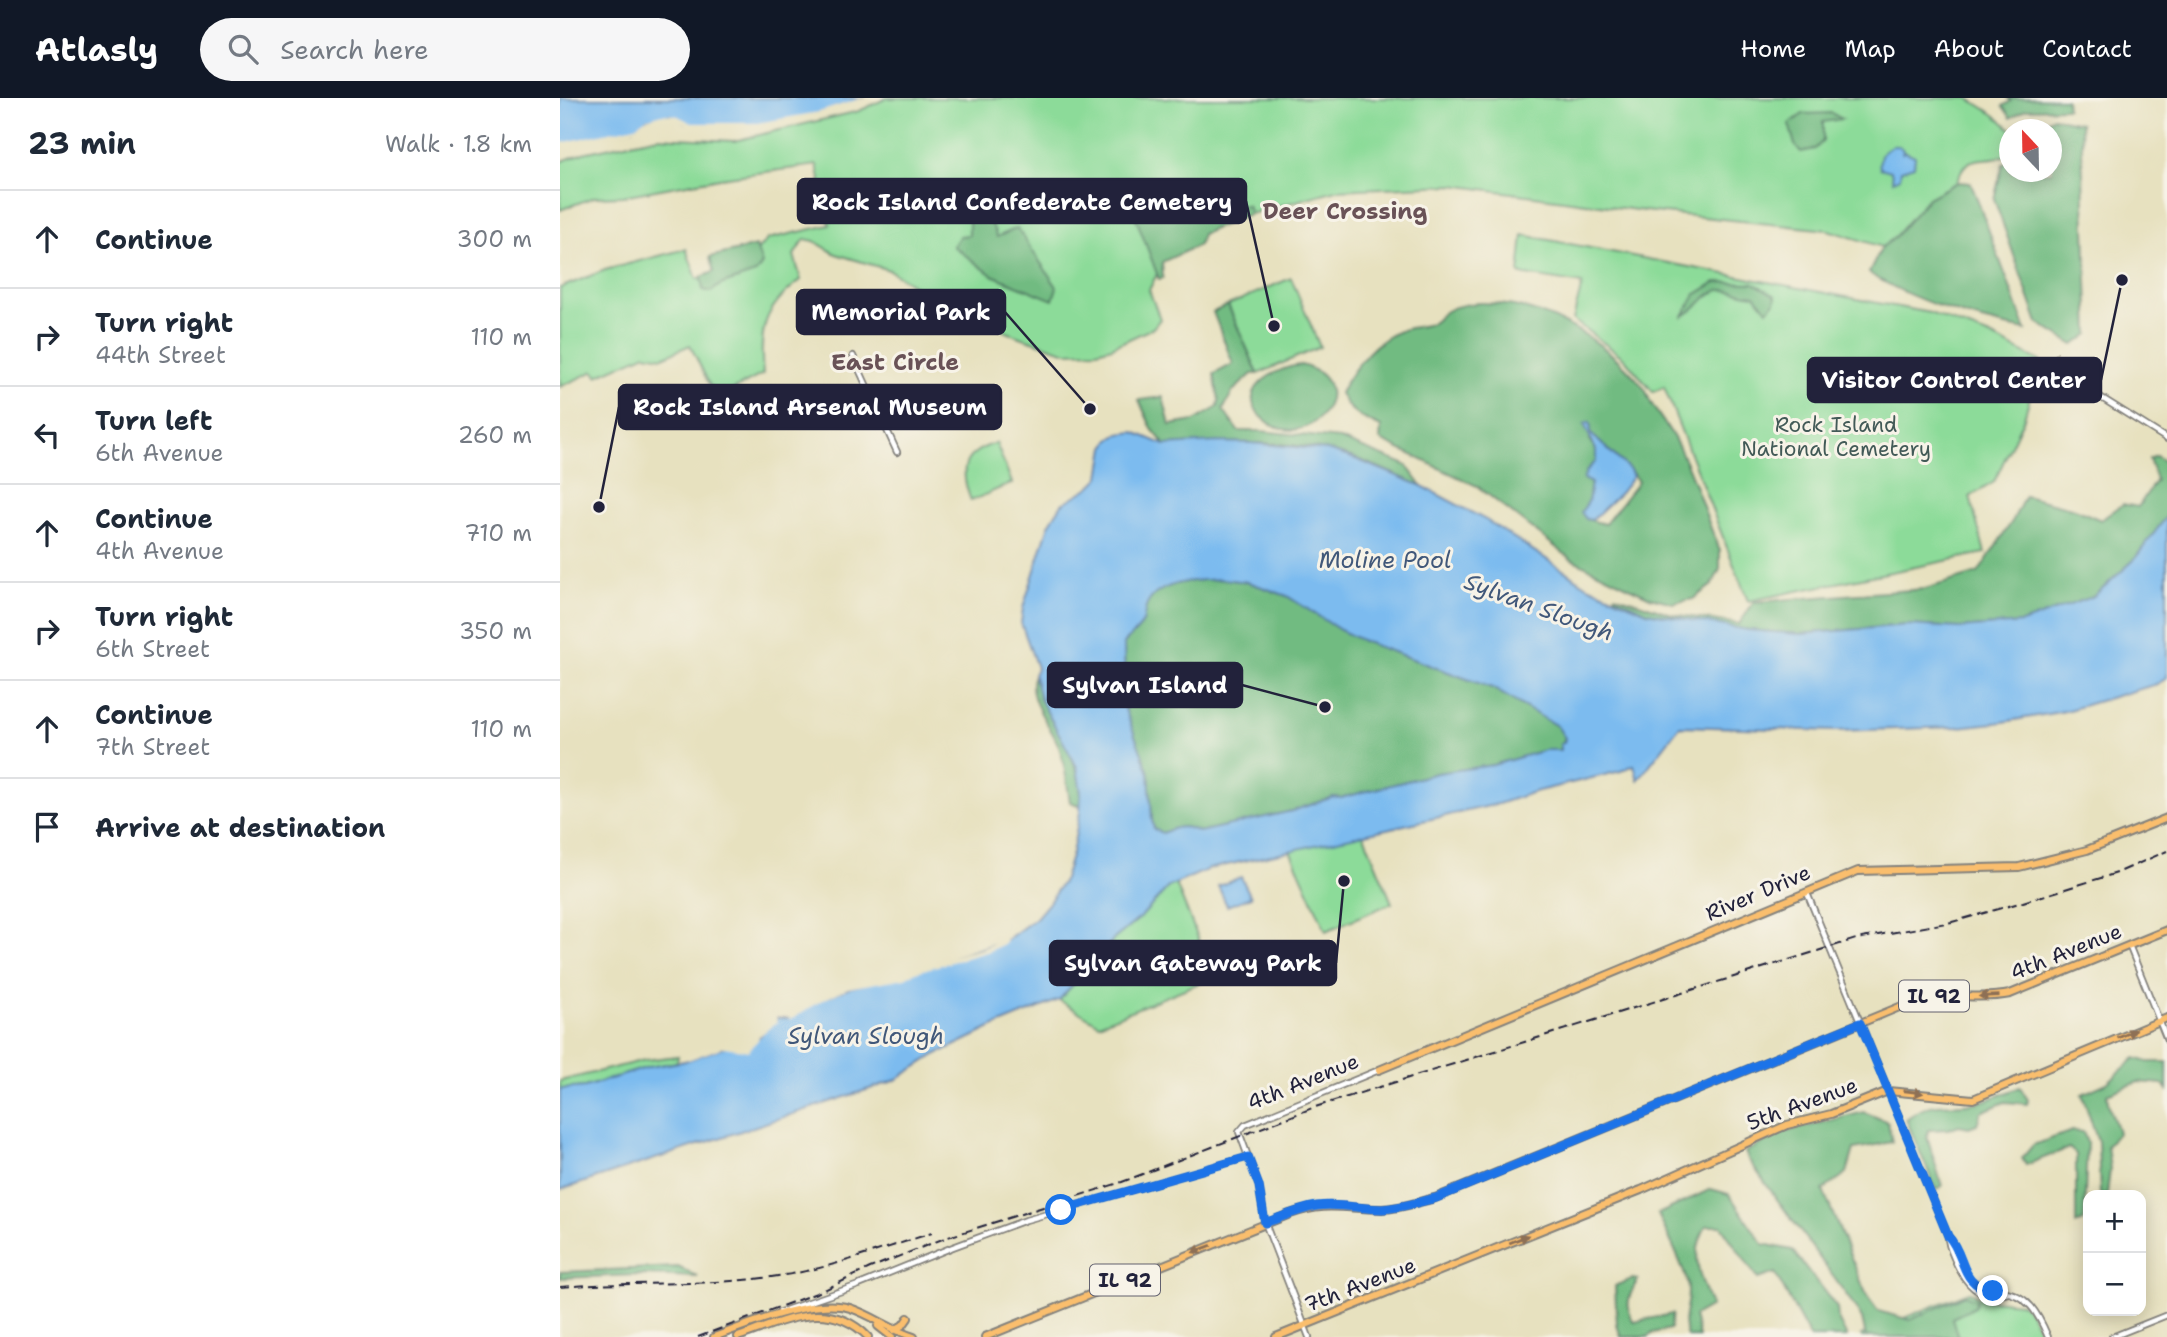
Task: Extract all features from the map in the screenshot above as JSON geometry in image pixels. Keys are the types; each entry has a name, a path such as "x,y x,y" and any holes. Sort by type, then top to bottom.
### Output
{"main road":[{"name":"River Drive","path":"1379,1070 1849,874 1868,869 2005,868 2030,865 2087,850 2167,818"},
{"name":"4th Avenue","path":"1265,1223 1313,1207 1338,1205 1391,1208 1428,1200 1931,996 1991,997 2010,994 2167,930"},
{"name":"5th Avenue","path":"1457,1266 1696,1168 1780,1127 1831,1114 1888,1091 1973,1098 2163,1019"},
{"name":"IL 92","path":"985,1337 1265,1223"},
{"name":"7th Avenue","path":"1276,1337 1457,1266"},
{"path":"714,1337 766,1318 828,1304 866,1315 893,1334 914,1337"},
{"path":"738,1337 806,1315 830,1315 859,1328 868,1337"},
{"path":"893,1334 908,1318"}],"street":[{"path":"853,356 897,452"},
{"path":"2098,395 2167,439"},
{"path":"1806,892 1966,1274 1974,1284 1985,1289 2022,1297 2031,1305 2048,1337"},
{"path":"2129,945 2163,1019 2167,1040"},
{"name":"4th Avenue","path":"1248,1157 1239,1136 1240,1128 1379,1070"},
{"path":"766,1318 1026,1220 1248,1157 1259,1186 1265,1223 1309,1337"},
{"path":"2112,1337 2167,1315"}],"green space":[{"path":"887,98 1968,98 2000,119 1999,157 1971,161 1961,171 1957,182 1928,198 1893,239 1882,247 1828,230 1644,211 1453,185 1336,190 1250,214 1156,204 1160,268 1149,290 1160,319 1153,328 1097,351 1067,352 1017,336 951,310 889,270 836,254 814,241 805,239 794,255 801,280 778,300 766,321 762,344 763,374 725,394 710,386 690,345 663,357 646,354 597,376 594,371 560,387 560,288 605,270 686,249 697,279 712,280 744,264 768,239 830,225 817,165 720,178 623,196 594,197 560,210 560,162 583,153 658,137 734,141 859,111"},
{"path":"2008,98 2066,99 2067,108 2026,109 2011,118 2003,106 2011,101"},
{"path":"1831,113 1842,119 1823,122 1823,141 1815,149 1801,152 1795,145 1789,124 1803,114"},
{"path":"2053,117 2081,123 2089,334 2074,345 2038,323 1994,199 1999,180 1999,182 2062,182 2062,119 2050,119"},
{"path":"1957,182 1971,183 2026,330 1944,308 1904,292 1869,273 1882,247 1893,239 1928,198"},
{"path":"1156,204 1199,204 1212,214 1247,205 1250,214 1202,234 1199,245 1162,262 1163,278 1159,279 1134,213"},
{"path":"989,217 997,237 1017,228 1057,287 1053,300 992,275 953,246 960,236 969,235 969,221"},
{"name":"Rock Island National Cemetery","path":"1523,235 1930,313 1990,336 2040,361 2024,418 1994,482 1970,497 1985,553 1748,601 1664,387 1653,392 1624,358 1573,320 1582,284 1519,274"},
{"path":"756,246 762,264 756,273 720,285 711,292 703,290 701,277 714,272 710,257"},
{"path":"1291,278 1320,347 1258,374 1228,305"},
{"path":"1716,282 1754,283 1776,296 1775,302 1767,310 1755,295 1720,290 1683,316 1695,295"},
{"path":"1482,303 1528,309 1572,327 1611,354 1644,389 1682,455 1720,551 1720,569 1712,585 1693,599 1673,603 1650,597 1571,559 1477,486 1380,440 1381,427 1362,418 1347,405 1340,393 1358,365 1381,342 1404,329 1432,323 1453,308","holes":["1590,423 1591,434 1630,470 1638,482 1605,524 1586,519 1591,483 1584,479 1587,470 1596,461 1596,450 1590,441"]},
{"path":"1228,305 1258,374 1252,374 1233,391 1223,410 1238,431 1340,439 1406,465 1422,486 1351,457 1326,450 1246,443 1165,445 1152,429 1139,400 1163,397 1170,425 1194,421 1218,407 1214,374 1233,364 1213,312"},
{"path":"1301,365 1320,374 1329,386 1330,400 1323,413 1312,424 1297,429 1280,428 1263,418 1255,408 1255,390 1261,382 1280,370"},
{"path":"996,443 1012,483 971,501 965,480 966,464 976,452"},
{"path":"2156,456 2167,463 2167,516 2133,561 2094,596 2022,623 1960,628 1908,625 1799,634 1748,630 1647,612 1614,597 1615,595 1672,614 1739,624 1754,602 1925,589 1978,573 2013,520 2025,496 2075,509 2101,520 2123,504 2138,507 2156,480 2149,459"},
{"path":"1223,579 1248,582 1287,596 1363,641 1492,688 1557,726 1565,737 1561,750 1545,750 1493,765 1437,773 1199,832 1180,827 1162,834 1154,829 1149,773 1125,709 1124,643 1142,625 1145,609 1155,594 1183,582"},
{"path":"1034,675 1040,699 1063,739 1079,777 1081,806 1070,802 1059,747 1033,693"},
{"path":"1363,833 1392,903 1326,931 1290,850"},
{"path":"1176,884 1214,977 1099,1024 1059,1000 1114,939 1141,917 1168,887"},
{"path":"678,1056 677,1062 649,1067 585,1087 560,1090 560,1081 645,1060"},
{"path":"2135,1058 2148,1062 2167,1062 2167,1090 2163,1084 2138,1082 2107,1094 2118,1133 2107,1146 2110,1169 2108,1190 2100,1190 2098,1142 2082,1094 2107,1083"},
{"path":"2020,1087 2028,1100 2027,1104 2005,1102 1981,1112 1977,1124 1969,1127 1959,1125 1948,1129 1928,1130 1927,1137 1942,1186 1936,1190 1906,1119 1932,1106 1979,1102"},
{"path":"1864,1112 1888,1122 1892,1142 1854,1149 1847,1173 1823,1190 1867,1296 1878,1311 1910,1320 1965,1295 1977,1300 1975,1307 1952,1318 1958,1337 1866,1337 1862,1319 1853,1304 1745,1152 1784,1132"},
{"path":"2072,1131 2083,1132 2087,1143 2083,1221 2076,1224 2076,1154 2069,1148 2026,1165 2022,1158 2033,1145"},
{"path":"1711,1189 1729,1194 1763,1244 1792,1250 1837,1308 1838,1319 1847,1337 1810,1337 1775,1273 1758,1279 1721,1226 1706,1226 1697,1257 1700,1276 1711,1306 1694,1316 1699,1337 1687,1337 1684,1322 1687,1282 1658,1214"},
{"path":"678,1267 698,1277 640,1275 560,1278 560,1272"},
{"path":"1632,1279 1638,1280 1629,1301 1629,1311 1634,1322 1672,1314 1670,1329 1648,1337 1621,1337 1617,1325 1615,1286"},
{"path":"1969,1292 1984,1299 2020,1303 2031,1313 2042,1337 1861,1335"}],"water":[{"path":"560,98 866,98 820,113 761,126 687,124 670,115 647,119 633,129 560,146"},
{"path":"1892,146 1899,146 1903,150 1902,154 1904,151 1915,156 1914,166 1901,170 1900,178 1893,181 1891,171 1880,168 1882,155"},
{"path":"1590,422 1591,434 1630,470 1633,476 1621,492 1592,520 1586,519 1581,512 1588,502 1591,483 1583,479 1596,461 1596,450 1584,424"},
{"name":"Moline Pool","path":"1134,432 1165,445 1251,443 1327,450 1422,486 1486,520 1588,586 1647,612 1748,630 1800,634 1908,625 1960,628 2022,623 2094,596 2133,561 2167,516 2167,678 2157,684 2065,711 1958,727 1835,731 1680,726 1638,780 1634,765 1621,771 1534,792 1498,804 1209,869 1168,887 1141,917 1114,939 1059,1000 935,1055 894,1081 560,1190 560,1089 585,1087 649,1067 685,1061 729,1045 748,1048 777,1018 791,1018 822,999 848,988 889,978 1006,940 1036,918 1048,904 1064,879 1072,853 1081,793 1077,767 1040,699 1034,675 1037,668 1021,623 1023,608 1049,525 1062,504 1090,487 1100,477 1105,447 1119,434","holes":["1204,580 1248,582 1287,596 1340,630 1363,641 1492,688 1557,726 1565,738 1564,743 1560,744 1560,750 1545,750 1493,765 1437,773 1199,832 1184,827 1162,833 1154,829 1149,773 1125,709 1124,643 1142,625 1149,601 1163,589 1183,582"]},
{"path":"1241,877 1251,897 1227,906 1218,886"}],"pier":[{"path":"862,98 870,98 825,114 764,127 692,127 668,117 649,121 631,131 560,148 561,143 635,126 645,119 662,114 676,115 692,123 757,123 819,112"},
{"path":"1005,937 1006,943 987,952 916,972 905,978 848,988 791,1020 783,1013 791,1014 820,996 847,985 984,948"},
{"path":"776,1015 777,1023 759,1036 748,1051 724,1047 688,1060 686,1057 728,1041 748,1044"}],"railway":[{"path":"698,1337 822,1291 870,1268 945,1238 1122,1182 1315,1107 1856,939 1952,922 2023,902 2117,873 2167,851"},
{"path":"560,1287 723,1282 778,1276 836,1264 932,1233"}],"place":[{"name":"Visitor Control Center","path":"2122,280"},
{"name":"Rock Island Confederate Cemetery","path":"1274,326"},
{"name":"Memorial Park","path":"1090,409"},
{"name":"Rock Island Arsenal Museum","path":"599,507"},
{"name":"Sylvan Island","path":"1325,707"},
{"name":"Sylvan Gateway Park","path":"1344,881"}],"district":[{"name":"Deer Crossing","path":"1345,211"},
{"name":"East Circle","path":"895,362"}],"route":[{"path":"1061,1210 1248,1157 1259,1186 1265,1223 1299,1210 1321,1206 1398,1208 1436,1198 1860,1023 1966,1274 1974,1284 1993,1291"}],"water label":[{"name":"Sylvan Slough","path":"1539,607"},
{"name":"Sylvan Slough","path":"866,1036"}]}
